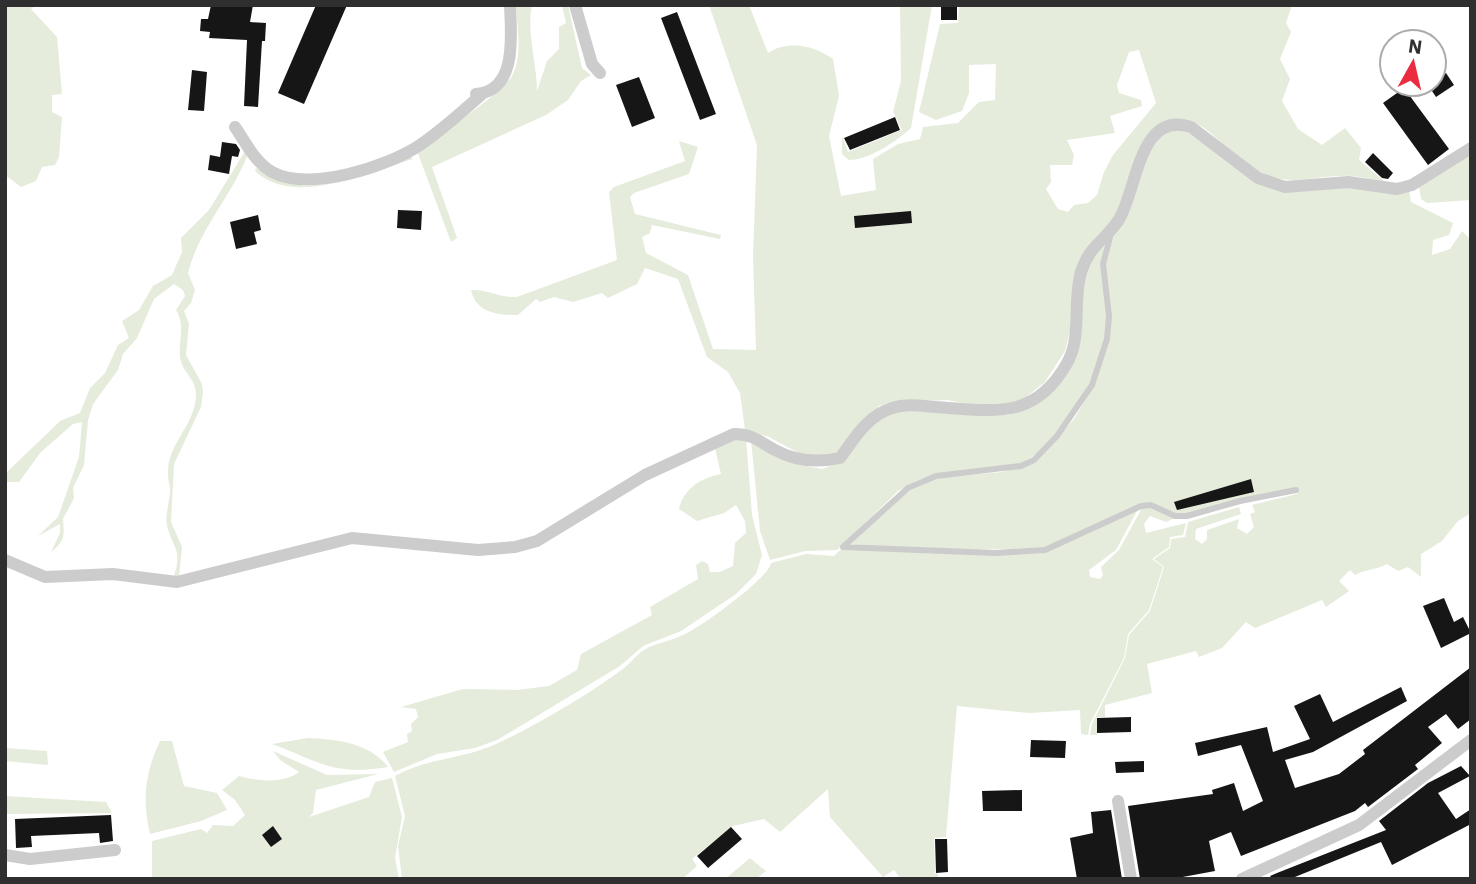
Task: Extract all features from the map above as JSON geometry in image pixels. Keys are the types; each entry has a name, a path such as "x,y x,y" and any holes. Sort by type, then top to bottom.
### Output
{"street":[{"path":"235,127 254,155 274,173 307,180 325,178 402,155 458,116 475,94 501,80 508,67 510,5"},
{"path":"575,5 589,54 600,73"},
{"path":"5,560 45,577 113,574 177,582 352,538 478,550 515,547 537,541 645,475 734,434 748,434 791,456 824,462 839,458 860,428 892,408 912,405 993,411 1028,405 1057,378 1067,364 1075,345 1082,270 1097,241 1117,222 1146,148 1161,131 1182,124 1202,134 1258,178 1284,187 1348,182 1397,189 1412,185 1471,148"},
{"path":"1242,879 1359,825 1471,740"},
{"path":"1118,801 1131,879"},
{"path":"5,855 30,859 115,850"}],"lane":[{"path":"1117,222 1108,239 1103,264 1109,316 1107,339 1092,385 1057,436 1034,460 1021,466 936,476 908,488 843,547 995,553 1045,550 1141,506 1152,505 1175,516 1187,516 1240,501 1296,490"}],"green space":[{"path":"5,5 36,5 31,9 57,37 62,94 52,95 52,112 62,117 59,157 55,165 42,167 36,181 21,187 5,175"},
{"path":"516,5 532,5 530,26 537,91 547,61 559,49 559,27 566,23 562,5 568,5 582,68 591,75 581,81 568,100 546,115 432,167 457,238 451,242 417,151 483,104 512,76 518,51"},
{"path":"709,5 749,5 768,53 792,45 818,50 833,59 839,96 829,136 841,196 876,190 873,159 898,144 920,139 923,127 958,123 979,102 995,100 996,64 969,65 969,93 962,111 936,120 919,112 940,24 958,23 959,5 1292,5 1286,23 1291,32 1280,59 1290,79 1282,101 1298,129 1322,145 1345,128 1361,148 1359,160 1389,185 1352,176 1280,179 1242,162 1202,127 1179,120 1164,123 1122,209 1093,240 1065,351 1045,382 1026,397 993,409 947,400 887,403 879,406 835,456 804,456 769,437 745,430 740,393 728,372 707,357 678,279 645,268 637,284 608,298 602,293 573,302 554,297 540,302 536,299 518,315 489,311 474,298 471,290 517,297 617,260 609,192 614,187 685,161 679,141 698,147 689,174 634,193 630,197 635,214 721,235 720,239 652,225 650,233 642,237 646,253 688,275 713,349 756,350 753,257 757,145","holes":["1139,50 1156,103 1113,155 1097,195 1088,203 1074,205 1068,212 1058,209 1046,189 1051,182 1050,165 1072,165 1074,155 1067,140 1115,133 1110,116 1142,106 1141,100 1119,93 1117,85 1129,52"]},
{"path":"900,5 932,5 911,128 874,153 849,160 842,154 842,136 848,152 902,130 893,112 901,81"},
{"path":"1182,128 1255,181 1409,190 1411,202 1453,223 1449,235 1433,240 1432,255 1450,249 1462,231 1471,240 1471,513 1458,521 1442,541 1421,554 1421,577 1408,567 1398,571 1387,564 1355,575 1350,570 1339,581 1349,591 1326,607 1322,600 1255,628 1246,622 1222,648 1199,657 1196,651 1147,664 1152,693 1105,705 1105,717 1097,717 1097,735 1090,735 1092,724 1125,658 1129,635 1150,611 1164,567 1154,559 1170,548 1171,539 1185,537 1188,522 1239,507 1241,514 1196,529 1195,539 1202,544 1207,539 1207,530 1239,519 1237,528 1247,534 1254,527 1250,514 1255,512 1252,505 1297,494 1296,488 1187,514 1176,514 1152,502 1045,548 959,550 850,545 901,495 937,478 1002,472 1036,462 1074,419 1094,386 1109,339 1105,264 1111,240 1148,153 1163,134"},
{"path":"245,151 248,154 241,169 200,242 188,273 195,290 191,303 184,311 189,324 186,355 202,384 203,392 201,407 174,464 171,522 182,547 179,577 174,576 177,554 167,521 170,490 168,472 172,452 195,406 196,390 181,363 181,328 176,310 185,296 183,290 174,284 154,299 137,338 123,354 118,370 93,404 88,420 84,465 73,488 74,498 63,519 63,537 51,552 60,533 60,524 38,536 58,517 79,457 82,422 73,424 41,452 19,482 5,482 5,474 60,421 80,413 90,388 105,373 118,345 129,338 122,321 139,310 153,286 172,275 182,252 181,238 209,210"},
{"path":"1471,154 1471,200 1427,203 1421,199 1419,186"},
{"path":"410,155 413,159 375,172 332,184 310,187 290,187 271,182 255,171 256,168 303,186 320,185"},
{"path":"1106,238 1103,269 1107,317 1099,358 1080,401 1067,421 1037,454 1020,464 936,474 918,480 898,491 837,550 805,551 770,560 760,531 751,440 802,465 822,469 843,461 876,421 900,410 1008,415 1034,404 1064,377 1083,273"},
{"path":"746,438 752,515 762,555 756,574 736,594 681,631 643,646 620,666 497,740 475,748 437,754 394,772 383,752 408,742 407,734 412,731 411,724 418,717 416,709 401,707 463,689 517,690 549,686 577,670 581,654 652,615 650,607 698,579 696,565 702,561 708,564 710,572 720,572 733,566 735,543 746,533 745,521 736,505 724,513 697,521 679,509 685,495 694,485 721,474 714,444"},
{"path":"1151,507 1175,518 1166,522 1150,516 1144,524 1146,533 1186,523 1183,535 1170,537 1169,547 1152,559 1163,567 1149,610 1128,634 1124,658 1090,724 1088,735 1081,734 1080,710 1029,713 957,706 946,837 934,838 935,873 938,874 938,879 901,879 894,870 883,877 830,817 828,789 780,832 764,819 733,826 692,859 697,866 682,879 402,879 398,846 405,816 395,776 420,766 484,749 545,719 610,678 644,650 683,635 704,623 760,579 771,563 806,554 834,556 841,549 995,555 1046,552 1138,509 1116,550 1089,570 1090,577 1100,579 1103,575 1101,567 1119,550 1142,508"},
{"path":"308,738 352,744 372,752 388,767 353,770 327,766 272,744"},
{"path":"160,741 172,741 184,786 217,793 227,810 201,821 150,834 146,786"},
{"path":"5,748 47,751 48,765 5,761"},
{"path":"273,751 327,775 378,774 316,790 313,813 309,817 369,797 375,782 392,778 402,817 395,858 399,879 152,879 152,841 201,829 207,833 213,825 233,826 245,815 235,800 222,790 239,776 278,780 299,772 280,760"},
{"path":"5,796 106,802 112,813 5,814"},
{"path":"750,858 766,871 756,879 725,879"}],"building":[{"path":"211,5 253,5 250,22 266,23 265,41 262,41 258,107 244,106 247,40 209,38 210,32 200,31 201,19 208,19"},
{"path":"316,5 347,5 304,104 278,93"},
{"path":"941,5 957,5 957,20 941,20"},
{"path":"677,12 716,114 700,120 661,18"},
{"path":"192,70 207,72 204,111 188,110"},
{"path":"1448,76 1454,85 1448,89"},
{"path":"639,77 655,118 632,127 616,85"},
{"path":"1390,98 1411,98 1449,149 1428,165 1383,103"},
{"path":"895,117 900,130 850,150 844,138"},
{"path":"222,142 236,144 240,150 238,157 232,156 229,174 208,170 210,155 220,157"},
{"path":"1373,153 1393,173 1388,179 1382,178 1365,162"},
{"path":"398,210 422,211 421,230 397,228"},
{"path":"911,211 912,223 855,228 854,216"},
{"path":"258,215 261,230 254,232 257,244 236,249 230,222"},
{"path":"1251,479 1254,492 1177,510 1174,502"},
{"path":"1444,598 1454,622 1463,617 1471,633 1441,648 1423,606"},
{"path":"1471,667 1471,719 1458,729 1446,714 1428,727 1442,743 1415,765 1418,769 1368,807 1365,803 1355,811 1241,856 1231,832 1209,841 1215,871 1172,879 1140,879 1128,806 1213,794 1212,790 1234,783 1243,811 1263,801 1241,745 1198,756 1195,743 1267,727 1273,752 1310,739 1294,706 1320,694 1333,722 1401,687 1407,701 1313,752 1285,760 1295,788 1339,774 1365,754 1363,750"},
{"path":"1131,717 1131,732 1097,733 1097,718"},
{"path":"1031,740 1066,741 1065,758 1030,757"},
{"path":"1144,761 1144,772 1116,773 1115,762"},
{"path":"1461,766 1470,776 1438,793 1456,819 1471,809 1471,824 1392,865 1381,842 1290,879 1272,879 1270,876 1386,830 1379,821 1428,783"},
{"path":"1022,790 1022,811 983,811 982,791"},
{"path":"1111,810 1122,879 1077,879 1070,838 1093,833 1091,812"},
{"path":"111,815 113,841 100,843 99,833 31,836 32,847 16,848 15,819"},
{"path":"273,826 282,839 271,847 262,835"},
{"path":"731,827 742,839 708,868 697,856"},
{"path":"935,839 947,839 948,872 936,873"}]}
